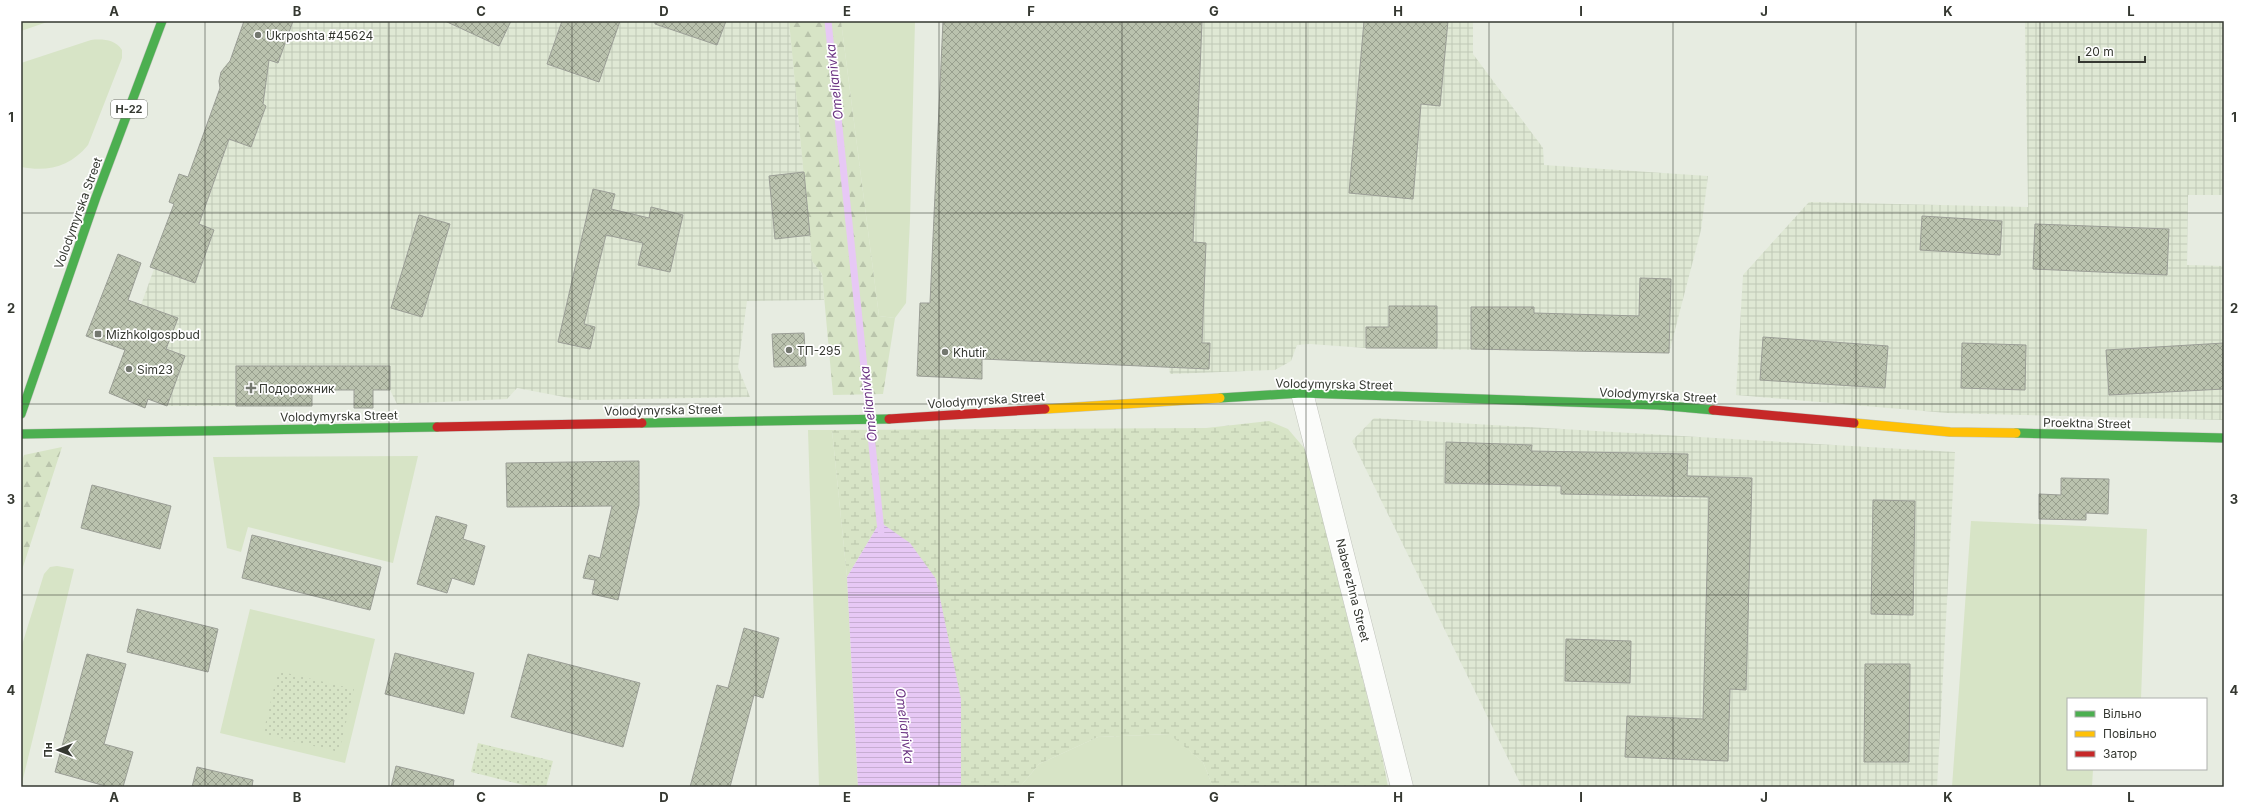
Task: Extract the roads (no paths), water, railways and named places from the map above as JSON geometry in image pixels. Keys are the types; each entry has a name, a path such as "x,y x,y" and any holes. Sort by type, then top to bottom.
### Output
{"street":[{"name":"Volodymyrska Street","path":"21,414 96,197 162,21"},
{"name":"Volodymyrska Street","path":"21,434 876,418 1302,393 1658,405 1950,432"},
{"name":"Naberezhna Street","path":"1302,393 1402,787"},
{"name":"Proektna Street","path":"1950,432 2224,438"}],"water":[{"path":"880,522 910,543 936,579 961,699 961,787 858,787 847,577"}],"waterway":[{"name":"Omelianivka","path":"828,21 881,531"}],"place":[{"name":"Ukrposhta #45624","path":"258,35"},
{"name":"Mizhkolgospbud","path":"98,334"},
{"name":"ТП-295","path":"789,350"},
{"name":"Khutir","path":"945,352"},
{"name":"Sim23","path":"129,369"},
{"name":"Подорожник","path":"251,388"}]}
